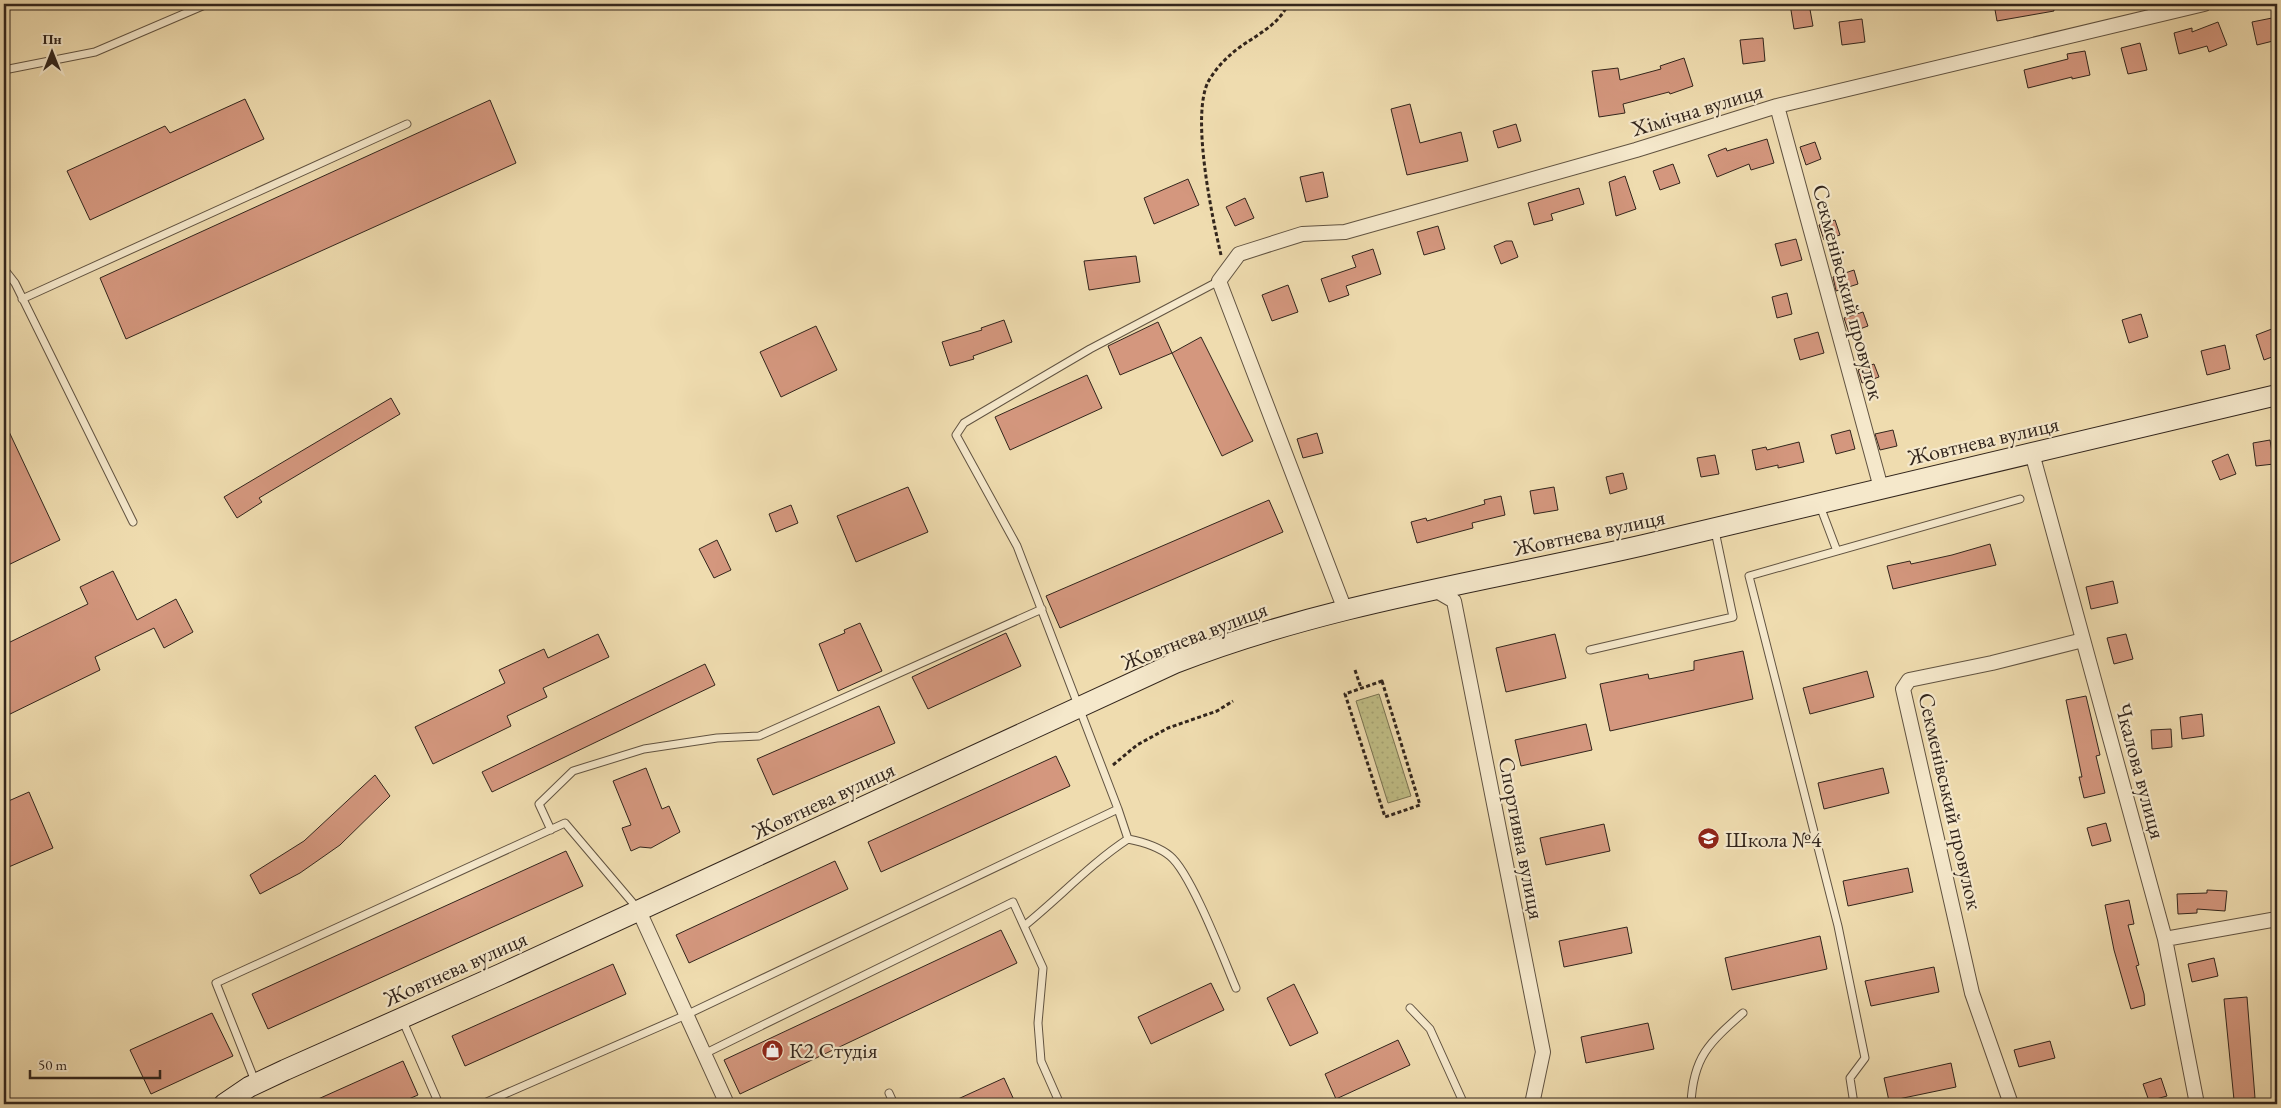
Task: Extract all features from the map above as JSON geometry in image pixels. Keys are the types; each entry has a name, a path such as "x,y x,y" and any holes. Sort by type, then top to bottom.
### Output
{"main road":[{"name":"Жовтнева вулиця","path":"224,1104 256,1084 639,911 1175,664 1229,642 1345,610 1714,528 2277,395"}],"street":[{"name":"Хімічна вулиця","path":"1222,277 1239,254 1302,234 1344,232 1627,153 1777,106 2204,4"},
{"name":"Секменівський провулок","path":"1777,106 1881,488"},
{"path":"1222,277 1345,610"},
{"name":"Чкалова вулиця","path":"2032,452 2165,939 2196,1104"},
{"name":"Спортивна вулиця","path":"1435,590 1454,601 1542,1052 1532,1104"},
{"name":"Секменівський провулок","path":"2011,1104 1972,993 1903,688 1908,680 1992,663 2083,640"},
{"path":"639,911 727,1104"},
{"path":"2165,939 2277,919"}],"lane":[{"path":"4,70 95,52 207,4"},
{"path":"22,299 407,124"},
{"path":"4,269 15,283 134,522"},
{"path":"1128,839 1017,546 956,435 964,424 1090,349 1222,277"},
{"path":"1854,1104 1850,1078 1865,1058 1838,926 1749,576 2020,499"},
{"path":"1818,503 1837,551"},
{"path":"1590,650 1734,617 1714,528"},
{"path":"550,830 539,804 573,771 644,749 717,738 759,736 1042,609"},
{"path":"482,1104 686,1015 1118,809"},
{"path":"256,1084 216,983 565,823 639,911"},
{"path":"1024,926 1056,900 1104,855 1128,839 1148,844 1171,857 1184,874 1236,988"},
{"path":"704,1054 1012,902 1043,968 1038,1023 1041,1061 1060,1104"},
{"path":"1410,1008 1430,1029 1464,1104"},
{"path":"1691,1104 1692,1082 1699,1062 1711,1043 1743,1013"},
{"path":"402,1018 439,1104"},
{"path":"889,1093 894,1104"}],"path":[{"path":"1222,277 1207,195 1202,113 1208,83 1222,63 1240,46 1266,31 1286,10 1288,4"},
{"path":"1355,670 1361,688"},
{"path":"1382,681 1420,805 1385,817 1344,694 1361,688 1382,681"},
{"path":"1104,772 1137,746 1168,728 1217,711 1232,701"}],"shaded area":[{"path":"1379,694 1411,796 1388,803 1356,701"}],"building":[{"path":"1790,4 1809,4 1813,26 1794,29"},
{"path":"1994,4 2053,4 2054,11 1997,21"},
{"path":"2272,18 2277,40 2257,45 2252,22"},
{"path":"1862,19 1865,42 1842,45 1839,22"},
{"path":"2218,22 2227,45 2209,52 2207,46 2179,54 2174,33 2192,28 2192,32"},
{"path":"1763,38 1765,61 1743,64 1740,40"},
{"path":"2140,43 2147,70 2128,74 2121,48"},
{"path":"2085,51 2090,75 2072,79 2072,77 2028,88 2024,70 2068,59 2067,54"},
{"path":"1684,58 1693,86 1670,94 1669,92 1623,104 1625,113 1599,117 1592,71 1618,68 1620,80 1661,69 1660,66"},
{"path":"245,99 264,139 90,220 67,171 165,126 170,133"},
{"path":"490,100 516,163 126,339 100,278"},
{"path":"1410,104 1420,143 1461,132 1468,161 1407,175 1391,109"},
{"path":"1516,124 1521,141 1498,148 1493,131"},
{"path":"1767,139 1774,163 1751,170 1749,164 1717,177 1708,155 1726,148 1727,151"},
{"path":"1815,142 1821,159 1806,165 1800,147"},
{"path":"1673,164 1680,183 1660,190 1653,171"},
{"path":"1323,172 1328,197 1306,202 1300,177"},
{"path":"1625,176 1636,209 1616,216 1609,182"},
{"path":"1188,179 1199,205 1154,224 1144,198"},
{"path":"1579,188 1584,204 1551,214 1553,220 1534,225 1528,203"},
{"path":"1245,198 1254,218 1235,226 1226,207"},
{"path":"1835,220 1840,235 1824,240 1819,225"},
{"path":"1438,226 1445,249 1424,255 1417,232"},
{"path":"1796,239 1802,260 1781,266 1775,244"},
{"path":"1506,241 1512,241 1518,257 1501,264 1494,246"},
{"path":"1373,249 1381,274 1346,286 1349,295 1329,302 1321,279 1356,267 1352,256"},
{"path":"1136,256 1140,282 1089,290 1084,261"},
{"path":"1854,270 1858,284 1836,291 1833,277"},
{"path":"1288,285 1298,312 1272,321 1262,295"},
{"path":"1787,293 1792,314 1777,318 1772,297"},
{"path":"1863,312 1868,326 1849,333 1844,318"},
{"path":"2141,314 2148,337 2129,343 2122,320"},
{"path":"1004,320 1012,342 973,356 974,359 950,366 942,342 982,330 981,328"},
{"path":"1158,322 1172,353 1120,375 1108,346"},
{"path":"816,326 837,370 781,397 760,352"},
{"path":"2277,327 2277,355 2264,360 2256,335"},
{"path":"1818,332 1824,353 1800,360 1794,339"},
{"path":"1201,337 1253,441 1222,456 1172,353"},
{"path":"2225,345 2230,369 2207,375 2201,351"},
{"path":"1874,364 1879,377 1862,383 1858,370"},
{"path":"1087,375 1102,408 1010,450 995,417"},
{"path":"391,398 400,414 259,498 262,502 237,518 224,497"},
{"path":"4,421 60,540 4,567"},
{"path":"1850,430 1855,449 1836,454 1831,435"},
{"path":"1893,430 1897,446 1880,450 1875,434"},
{"path":"1317,433 1323,453 1303,458 1297,439"},
{"path":"2270,440 2274,464 2256,466 2253,443"},
{"path":"1799,442 1804,462 1778,468 1778,465 1756,470 1752,450 1766,447 1767,450"},
{"path":"2228,454 2236,474 2220,480 2212,461"},
{"path":"1715,455 1719,474 1701,477 1697,458"},
{"path":"1623,473 1627,489 1610,494 1606,477"},
{"path":"908,487 928,532 856,562 837,516"},
{"path":"1554,487 1558,510 1534,514 1530,491"},
{"path":"1501,496 1505,515 1472,523 1473,528 1417,543 1411,522 1426,518 1427,521 1485,504 1484,500"},
{"path":"1269,500 1283,532 1060,628 1046,596"},
{"path":"791,505 798,523 776,532 769,514"},
{"path":"717,540 731,570 714,578 699,549"},
{"path":"1990,544 1996,565 1893,589 1887,566 1910,561 1911,564"},
{"path":"113,571 137,620 176,599 193,632 164,648 154,628 95,657 100,670 4,717 4,645 88,604 80,587"},
{"path":"2113,581 2118,603 2091,609 2086,587"},
{"path":"860,623 882,671 838,691 819,644 845,633 844,630"},
{"path":"1006,633 1021,666 928,709 912,677"},
{"path":"598,634 609,657 543,688 547,697 507,716 511,726 433,764 415,727 505,683 499,670 544,649 548,658"},
{"path":"1555,634 1566,678 1506,692 1496,648"},
{"path":"2126,634 2133,659 2114,664 2107,638"},
{"path":"1743,651 1753,699 1610,731 1600,684 1648,674 1649,679 1694,670 1694,661"},
{"path":"705,664 715,685 492,792 482,772"},
{"path":"1867,671 1874,697 1810,714 1803,688"},
{"path":"2086,696 2100,755 2096,756 2105,793 2084,798 2079,777 2082,777 2066,700"},
{"path":"879,706 895,743 773,795 757,759"},
{"path":"2202,714 2204,736 2182,739 2180,717"},
{"path":"1586,724 1592,750 1521,766 1515,740"},
{"path":"2171,729 2172,747 2152,749 2151,730"},
{"path":"1056,756 1070,786 881,872 868,842"},
{"path":"646,768 662,809 669,806 680,832 651,848 640,847 631,851 622,828 631,825 613,781"},
{"path":"1883,768 1889,793 1824,809 1818,783"},
{"path":"375,775 390,796 340,845 300,873 260,894 250,875 304,841"},
{"path":"29,792 53,848 4,869 4,803"},
{"path":"2106,823 2111,841 2092,846 2087,828"},
{"path":"1604,824 1610,851 1546,865 1540,838"},
{"path":"566,851 583,886 268,1029 252,994"},
{"path":"835,861 848,889 689,963 676,935"},
{"path":"1908,868 1913,892 1848,906 1843,881"},
{"path":"2207,890 2227,891 2225,911 2197,909 2197,913 2178,914 2177,894 2207,893"},
{"path":"2129,900 2134,924 2128,925 2139,965 2136,966 2145,1005 2131,1009 2114,950 2105,905"},
{"path":"1627,927 1632,953 1564,967 1559,941"},
{"path":"1001,930 1017,963 740,1094 724,1060"},
{"path":"1820,936 1827,969 1732,990 1725,958"},
{"path":"2214,958 2218,976 2192,982 2188,964"},
{"path":"613,964 626,994 465,1066 452,1036"},
{"path":"1934,967 1939,992 1871,1006 1865,981"},
{"path":"1211,983 1224,1010 1151,1044 1138,1017"},
{"path":"1294,984 1318,1033 1290,1046 1267,998"},
{"path":"2247,997 2255,1098 2234,1100 2224,999"},
{"path":"212,1013 233,1056 151,1094 130,1050"},
{"path":"1648,1023 1654,1049 1586,1063 1581,1037"},
{"path":"1398,1040 1410,1065 1336,1099 1325,1074"},
{"path":"2050,1041 2055,1058 2019,1067 2014,1050"},
{"path":"403,1061 418,1095 397,1104 307,1104"},
{"path":"1951,1063 1956,1087 1889,1101 1884,1078"},
{"path":"1004,1078 1014,1100 1006,1104 947,1104"},
{"path":"2161,1078 2167,1096 2149,1101 2143,1084"}],"place":[{"name":"Школа №4","path":"1709,839"},
{"name":"К2 Студiя","path":"773,1050"}]}
